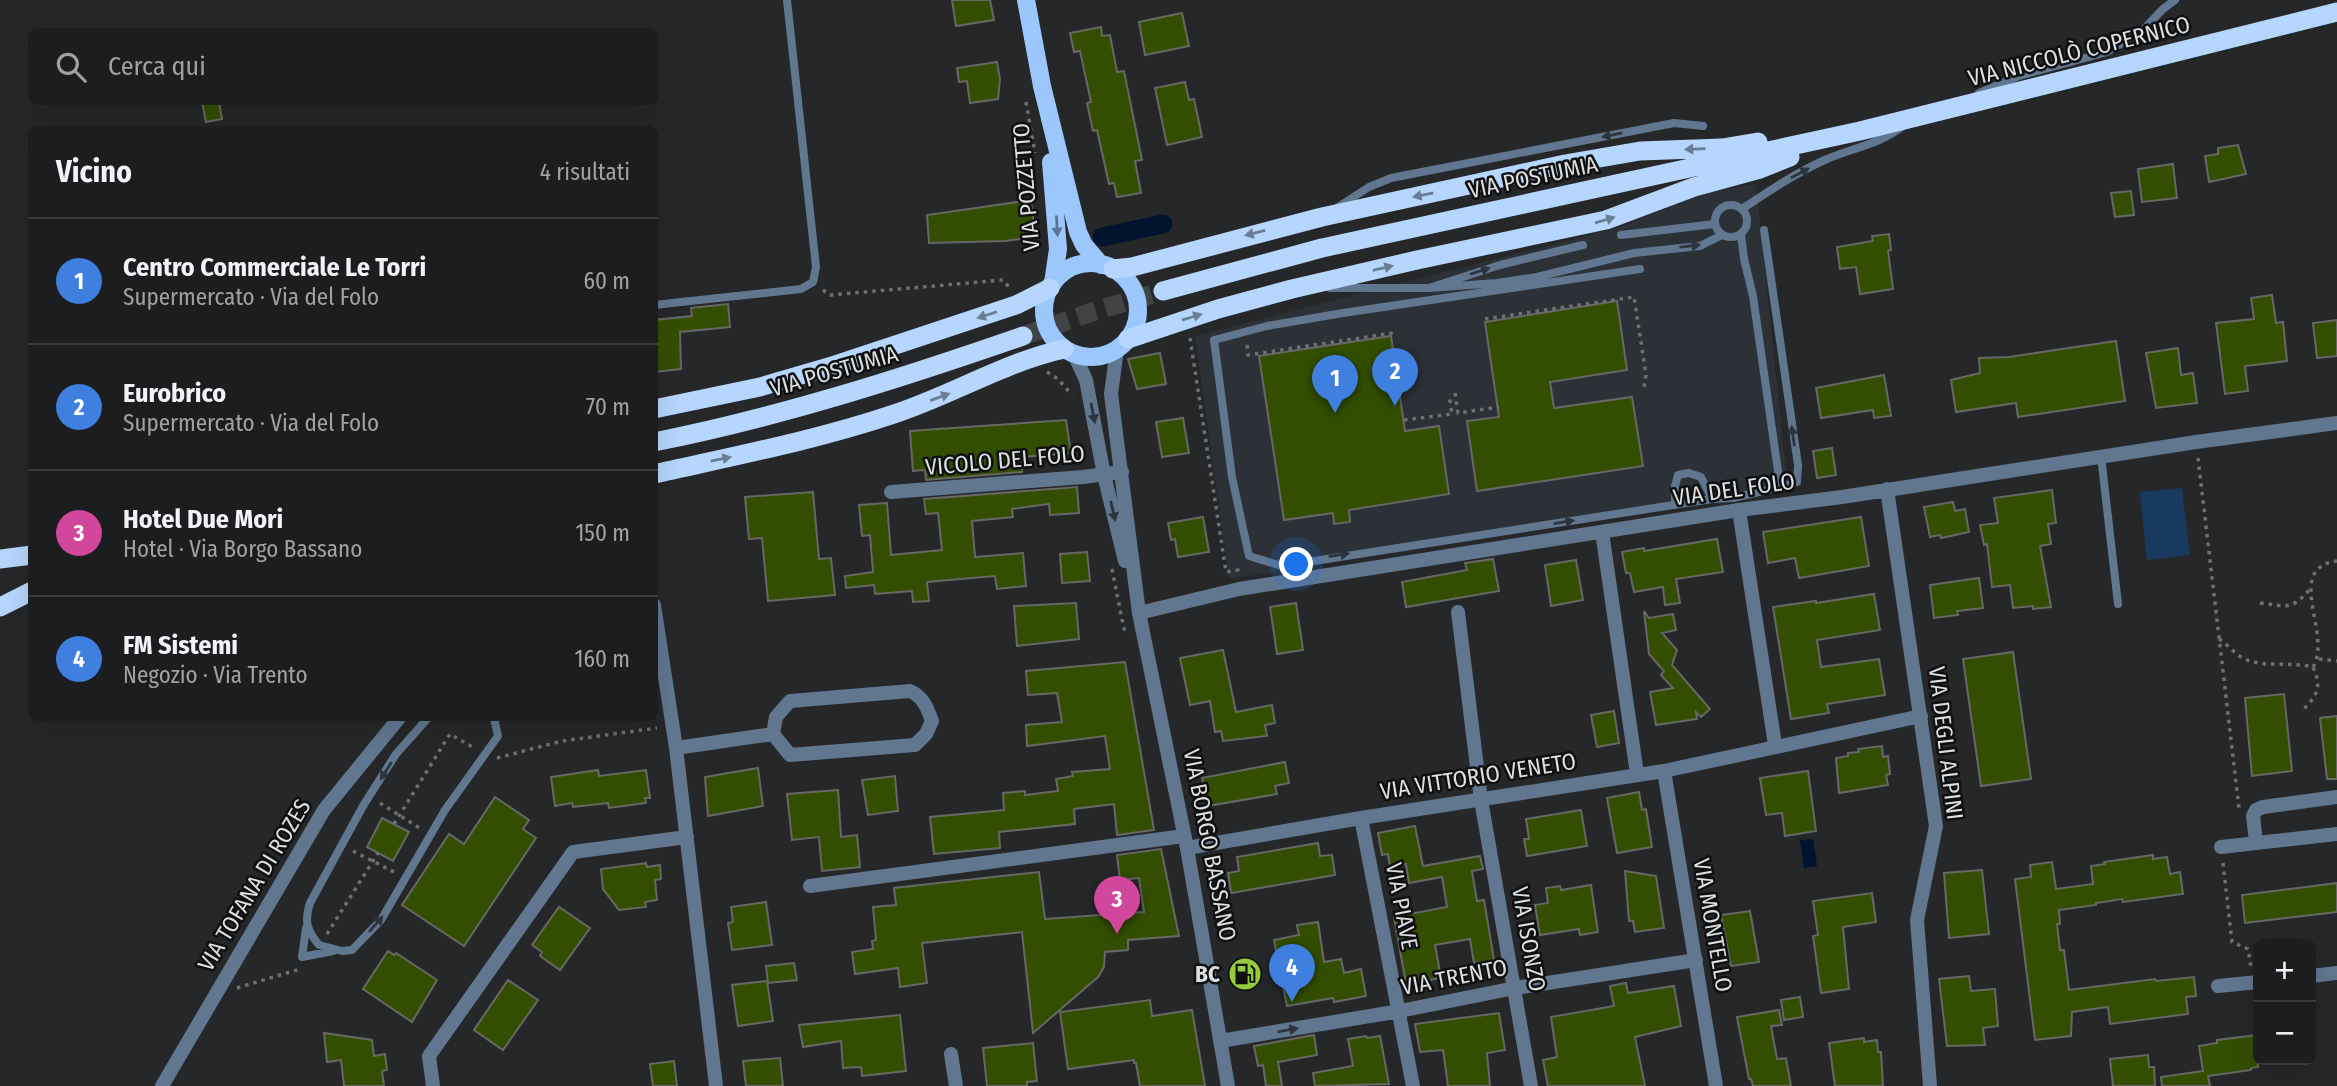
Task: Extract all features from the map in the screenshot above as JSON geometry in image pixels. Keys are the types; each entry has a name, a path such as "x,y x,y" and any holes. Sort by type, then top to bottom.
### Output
{"highway":[{"name":"VIA NICCOLÒ COPERNICO","path":"1914,118 2337,12"},
{"name":"VIA POSTUMIA","path":"1163,291 1322,248 1914,118"},
{"path":"1107,267 1132,267 1322,217 1565,164 1640,151 1722,148 1860,131"},
{"path":"1122,344 1194,316 1292,289 1606,220 1694,187 1760,169 1860,131"},
{"path":"658,408 760,387 835,365 1016,305 1051,286"},
{"name":"VIA POSTUMIA","path":"658,441 775,414 898,379 1023,336"},
{"path":"658,473 893,415 956,391 1027,359 1069,351"},
{"path":"0,559 28,556"},
{"path":"0,607 28,593"}],"main road":[{"name":"VIA POZZETTO","path":"1026,0 1042,86 1078,232 1084,245 1107,267"},
{"name":"VIA POZZETTO","path":"1042,86 1057,215 1058,249 1051,286"},
{"path":"1051,286 1060,275 1080,265 1107,267"},
{"name":"VIA BORGO BASSANO","path":"1107,267 1124,277 1137,301 1138,314 1134,328 1122,344"},
{"name":"VIA BORGO BASSANO","path":"1051,286 1045,301 1047,328 1054,340 1069,351"},
{"path":"1069,351 1091,357 1105,355 1122,344"}],"street":[{"name":"VIA BORGO BASSANO","path":"1122,344 1111,394 1139,613"},
{"name":"VIA BORGO BASSANO","path":"1069,351 1086,380 1104,475 1139,613 1186,842 1228,1086"},
{"name":"VIA DEL FOLO","path":"1139,613 1241,589 1739,510 2196,442 2337,424"},
{"name":"VICOLO DEL FOLO","path":"891,492 1122,472"},
{"name":"VIA DEGLI ALPINI","path":"1886,489 1936,826 1917,920 1930,1086"},
{"path":"1739,510 1776,746"},
{"path":"1602,532 1637,774"},
{"name":"VIA ISONZO","path":"1458,612 1481,800 1531,1086"},
{"path":"658,631 676,748 716,1086"},
{"path":"909,691 919,695 932,721 926,734 915,745 790,755 773,734 776,718 790,701 896,692 909,691"},
{"name":"VIA VITTORIO VENETO","path":"810,886 1186,842 1481,800 1664,771 1921,716"},
{"name":"VIA TOFANA DI ROZES","path":"162,1086 324,810 397,721"},
{"path":"676,748 773,734"},
{"name":"VIA MONTELLO","path":"1664,771 1716,1086"},
{"path":"2250,843 2256,810 2337,797"},
{"name":"VIA PIAVE","path":"1361,818 1413,1086"},
{"path":"2221,848 2337,834"},
{"path":"433,1086 429,1056 573,852 687,837"},
{"name":"VIA TRENTO","path":"1220,1041 1400,1011 1515,988 1696,960"},
{"path":"2316,975 2337,973"},
{"path":"2218,986 2253,982"},
{"path":"951,1054 956,1086"}],"lane":[{"path":"658,305 802,289 813,282 816,267 787,0"},
{"path":"1952,107 2019,76 2107,52 2142,31 2175,0"},
{"path":"1742,209 1800,173 1829,158 1872,145 1914,118"},
{"path":"1322,217 1369,187 1391,178 1674,123 1703,126"},
{"path":"1722,235 1715,225 1716,215 1723,207 1733,205 1742,209 1747,219 1741,234 1744,259 1754,296 1779,471 1776,488"},
{"path":"1620,235 1715,225"},
{"path":"1640,269 1343,313 1267,326 1214,340 1232,477 1249,556 1282,566 1712,499 1733,498 1797,482 1797,465 1764,230"},
{"path":"1292,289 1429,288 1497,283 1634,253 1700,246 1722,235 1732,237 1741,234"},
{"path":"1429,288 1500,265 1583,245"},
{"path":"2102,456 2118,604"},
{"path":"1675,505 1678,475 1689,473 1701,477 1712,499"},
{"path":"425,721 396,754 310,903 302,957 319,949 352,950 381,920 445,810 498,736 495,721"},
{"path":"306,921 319,949"}],"path":[{"path":"1024,90 1035,154"},
{"path":"813,282 830,295 995,281 1009,287 1017,282"},
{"path":"1009,287 1013,298"},
{"path":"1485,319 1634,297 1646,374 1644,387"},
{"path":"1246,339 1248,355 1394,333"},
{"path":"1190,337 1226,572 1238,570 1241,589"},
{"path":"1455,393 1458,413"},
{"path":"1449,394 1452,414"},
{"path":"1404,420 1499,407"},
{"path":"2196,442 2220,639 2250,843"},
{"path":"2301,712 2315,696 2319,684 2314,667 2319,659 2317,623 2310,589 2313,573 2324,563 2337,561"},
{"path":"2260,603 2288,606 2298,603 2310,589"},
{"path":"2220,639 2244,659 2314,667"},
{"path":"2319,659 2337,661"},
{"path":"394,824 450,734 499,759 562,741 673,727"},
{"path":"369,797 431,835"},
{"path":"342,845 405,878"},
{"path":"2221,848 2232,942 2248,949 2253,970"},
{"path":"216,991 237,988 296,971 319,949 378,853"}],"shaded area":[{"path":"1756,184 1788,490 1229,579 1195,336 1617,228 1709,192"},
{"path":"2182,488 2190,555 2147,560 2140,492"},
{"path":"1813,839 1817,866 1804,868 1800,840"}],"building":[{"path":"952,0 990,0 994,20 956,26"},
{"path":"1182,13 1189,46 1145,55 1139,22"},
{"path":"1101,27 1102,36 1110,35 1117,72 1124,71 1142,160 1135,161 1141,193 1117,197 1114,183 1109,184 1097,130 1093,131 1087,103 1091,102 1080,51 1074,52 1070,33"},
{"path":"997,62 1000,79 998,99 970,103 967,81 959,82 957,68"},
{"path":"1185,82 1189,100 1194,99 1202,137 1167,145 1155,88"},
{"path":"203,105 220,105 222,119 206,122"},
{"path":"2238,145 2246,174 2209,182 2205,156 2218,154 2218,148"},
{"path":"2173,164 2177,198 2142,202 2138,169"},
{"path":"2131,191 2134,215 2115,217 2111,193"},
{"path":"1031,200 1035,237 1005,241 929,243 927,215"},
{"path":"1889,234 1891,250 1888,251 1893,289 1860,294 1856,267 1840,269 1837,247 1873,241 1872,236"},
{"path":"2272,295 2276,323 2283,322 2287,361 2245,366 2248,391 2225,394 2216,323 2254,319 2251,298"},
{"path":"1617,301 1627,370 1550,382 1554,408 1632,397 1643,466 1477,491 1467,421 1499,417 1485,322"},
{"path":"728,304 730,327 680,332 681,369 658,372 658,320 692,316 691,308"},
{"path":"2337,320 2337,356 2317,358 2313,323"},
{"path":"1391,336 1405,431 1439,426 1449,494 1349,510 1350,522 1334,524 1333,513 1284,520 1259,356"},
{"path":"2116,341 2125,401 2018,417 2016,403 1956,412 1951,380 1980,373 1979,358 2009,357"},
{"path":"2178,348 2181,375 2193,373 2197,403 2156,408 2146,353"},
{"path":"1160,353 1166,384 1137,389 1128,359"},
{"path":"1884,375 1891,416 1874,418 1873,410 1821,418 1816,388"},
{"path":"1183,418 1189,453 1162,457 1156,422"},
{"path":"1066,420 1071,453 1022,457 1022,472 926,480 925,470 913,471 910,431"},
{"path":"1832,448 1836,475 1817,478 1813,451"},
{"path":"1077,487 1079,513 1050,515 1049,504 1012,509 1013,517 972,521 975,557 1023,553 1026,586 997,589 995,576 927,582 929,601 913,602 912,591 875,594 874,585 846,588 845,576 873,572 870,535 862,536 859,505 887,503 891,555 942,550 938,513 926,514 924,499"},
{"path":"2052,490 2056,523 2048,524 2051,544 2040,546 2051,607 2013,608 2010,585 1992,587 1987,544 1984,545 1980,525 1998,523 1994,498"},
{"path":"813,492 819,559 831,558 835,595 768,601 762,538 749,539 745,497"},
{"path":"1953,502 1955,511 1965,509 1969,532 1941,538 1940,535 1930,537 1924,507"},
{"path":"1203,517 1209,552 1178,557 1175,539 1171,540 1168,523"},
{"path":"1861,517 1869,566 1799,578 1795,558 1768,563 1763,532"},
{"path":"1717,539 1723,572 1676,579 1680,603 1665,605 1663,587 1634,592 1630,573 1626,573 1622,552"},
{"path":"1087,552 1090,581 1062,583 1060,554"},
{"path":"1493,559 1499,591 1406,607 1402,582 1467,570 1465,563"},
{"path":"1576,560 1583,600 1551,606 1545,565"},
{"path":"1979,578 1983,608 1957,611 1958,615 1934,618 1930,585"},
{"path":"1874,594 1880,630 1817,640 1821,667 1879,659 1885,695 1827,704 1829,713 1791,719 1773,607"},
{"path":"1076,603 1079,639 1017,646 1014,606"},
{"path":"1296,603 1303,650 1277,654 1270,607"},
{"path":"1644,611 1649,618 1673,614 1676,630 1662,633 1677,650 1672,665 1710,709 1701,717 1696,712 1697,719 1656,725 1650,692 1673,688 1661,675 1664,671 1649,654"},
{"path":"1223,650 1236,712 1272,705 1275,723 1265,725 1267,736 1223,741 1221,731 1215,732 1210,701 1190,705 1180,658"},
{"path":"2013,652 2031,779 1981,786 1963,659"},
{"path":"1125,662 1154,830 1117,835 1114,804 1074,809 1075,824 999,832 1000,848 934,854 930,817 1004,810 1003,793 1025,791 1025,795 1058,791 1056,779 1073,776 1072,772 1110,769 1105,736 1027,746 1026,725 1062,722 1057,693 1028,695 1026,671"},
{"path":"2284,694 2292,771 2252,776 2245,698"},
{"path":"1614,711 1619,743 1597,747 1591,715"},
{"path":"2337,716 2337,779 2327,779 2320,718"},
{"path":"1882,746 1883,757 1888,756 1888,785 1839,793 1836,758 1859,752 1858,749"},
{"path":"1285,762 1289,783 1275,786 1277,794 1208,806 1202,778"},
{"path":"758,768 763,806 708,816 705,777"},
{"path":"598,770 599,776 646,770 650,798 645,798 646,803 609,808 608,803 555,806 551,777"},
{"path":"1808,771 1816,831 1785,836 1782,813 1766,815 1760,778"},
{"path":"895,776 898,811 868,815 862,780"},
{"path":"838,790 841,837 857,835 860,867 822,871 819,837 792,840 787,794"},
{"path":"1639,792 1642,810 1646,809 1652,847 1617,853 1607,798"},
{"path":"495,797 529,820 523,829 536,838 464,946 402,905 449,834 464,844"},
{"path":"1581,810 1587,846 1527,856 1524,839 1529,839 1526,819"},
{"path":"382,818 409,832 393,861 367,847"},
{"path":"1415,826 1423,866 1480,856 1483,869 1472,871 1477,901 1484,900 1494,960 1474,963 1470,939 1435,945 1441,978 1406,984 1394,917 1447,907 1442,877 1409,883 1406,864 1390,867 1388,854 1382,855 1378,833"},
{"path":"1318,843 1320,856 1332,855 1335,875 1231,893 1228,873 1239,871 1237,857"},
{"path":"1161,849 1179,936 1128,940 1128,950 1105,952 1104,967 1098,977 1033,1033 1022,932 922,943 927,983 900,987 898,968 855,974 852,952 873,949 872,941 876,940 873,907 896,905 894,888 1039,872 1045,919 1144,912 1139,878 1120,880 1117,855"},
{"path":"2153,855 2153,859 2167,857 2170,874 2180,872 2183,894 2123,902 2122,899 2059,910 2060,924 2057,924 2060,950 2064,950 2069,990 2194,977 2196,996 2186,997 2188,1014 2110,1024 2108,1007 2072,1012 2071,1036 2035,1040 2015,879 2031,877 2030,865 2052,862 2056,889 2093,884 2091,866"},
{"path":"646,863 647,867 660,865 661,879 655,880 657,900 645,902 646,907 619,910 603,889 601,869"},
{"path":"1982,870 1989,934 1949,938 1944,873"},
{"path":"1625,871 1656,876 1664,928 1635,932 1633,921 1629,921"},
{"path":"2337,883 2337,912 2245,923 2242,895"},
{"path":"1591,885 1598,932 1580,935 1579,929 1540,935 1535,905 1548,903 1546,888 1560,886 1561,890"},
{"path":"1872,893 1876,922 1843,927 1849,989 1821,993 1813,936 1818,935 1813,901"},
{"path":"766,902 772,945 732,950 728,923 733,922 731,907"},
{"path":"559,907 590,928 560,970 540,956 542,952 532,945"},
{"path":"1750,911 1759,962 1731,966 1721,915"},
{"path":"1318,922 1324,962 1341,959 1344,973 1361,969 1366,996 1334,1002 1333,998 1287,1006 1274,940 1299,935 1297,925"},
{"path":"1538,948 1540,962 1525,965 1523,951"},
{"path":"388,951 394,955 396,953 437,980 412,1022 363,989"},
{"path":"794,963 797,980 768,983 766,966"},
{"path":"1969,976 1971,991 1995,989 1998,1026 1983,1028 1985,1045 1947,1046 1939,979"},
{"path":"508,980 538,1000 503,1050 474,1030"},
{"path":"767,981 773,1021 738,1026 732,985"},
{"path":"1626,983 1628,993 1674,986 1681,1026 1635,1037 1645,1086 1548,1086 1543,1060 1557,1057 1551,1017 1614,1006 1610,986"},
{"path":"1800,997 1803,1017 1784,1020 1781,1000"},
{"path":"1150,1000 1152,1016 1192,1010 1205,1086 1140,1086 1134,1060 1068,1069 1060,1012"},
{"path":"1779,1010 1782,1025 1771,1026 1777,1059 1786,1058 1791,1086 1753,1086 1749,1079 1737,1017"},
{"path":"1499,1013 1505,1050 1487,1053 1490,1086 1448,1086 1443,1050 1420,1052 1415,1024"},
{"path":"900,1015 906,1071 862,1076 861,1067 843,1068 841,1041 803,1047 799,1025"},
{"path":"324,1033 372,1040 374,1056 385,1054 387,1070 382,1071 384,1086 344,1086 341,1060 327,1062"},
{"path":"1314,1035 1317,1055 1278,1062 1282,1086 1266,1086 1263,1065 1258,1066 1254,1046"},
{"path":"1380,1036 1389,1084 1315,1086 1313,1073 1353,1066 1348,1039"},
{"path":"2253,1036 2253,1065 2258,1067 2208,1076 2210,1086 2162,1086 2161,1077 2203,1071 2199,1046 2217,1043 2217,1040"},
{"path":"1864,1038 1864,1042 1877,1040 1878,1052 1881,1052 1883,1086 1835,1086 1829,1043"},
{"path":"1033,1043 1037,1081 1027,1082 1027,1086 987,1086 983,1048"},
{"path":"2148,1055 2149,1067 2154,1067 2155,1086 2113,1086 2110,1059"},
{"path":"780,1058 783,1086 746,1086 743,1061"},
{"path":"674,1061 677,1086 653,1086 650,1064"}],"waterway":[{"path":"1102,237 1163,224"}],"tunnel":[{"path":"1023,336 1163,291"}],"place":[{"name":"Eurobrico","path":"1395,406"},
{"name":"Centro Commerciale Le Torri","path":"1335,413"},
{"name":"Hotel Due Mori","path":"1117,934"},
{"name":"BC","path":"1245,974"},
{"name":"FM Sistemi","path":"1292,1002"}]}
